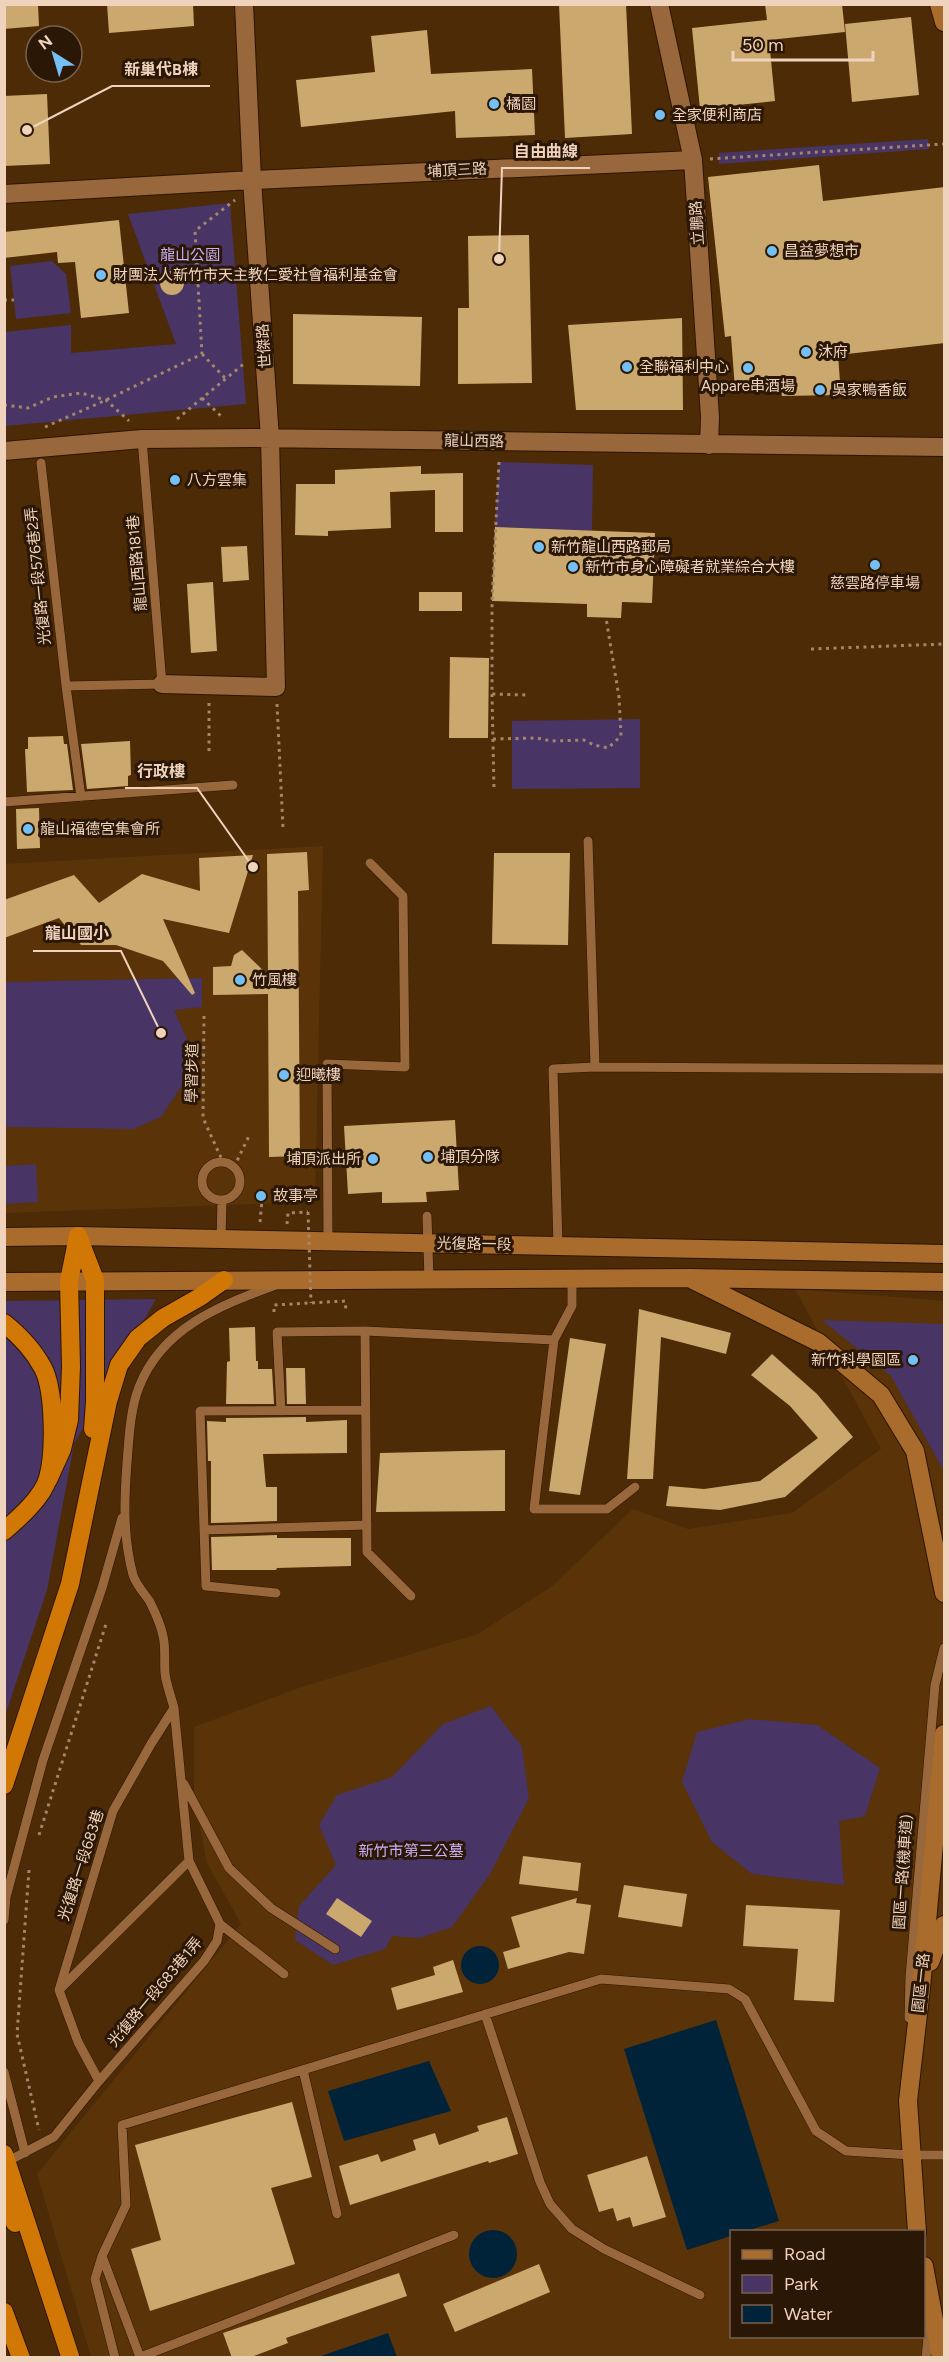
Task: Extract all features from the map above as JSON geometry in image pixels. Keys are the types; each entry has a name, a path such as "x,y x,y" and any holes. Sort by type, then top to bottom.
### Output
{"highway":[{"path":"78,1236 95,1280 95,1402 86,1511"},
{"path":"4,1531 26,1512 48,1480 62,1449 69,1420 71,1366 69,1281 78,1236"},
{"path":"4,1785 70,1584 108,1401 119,1365 138,1338 164,1318 224,1280"},
{"path":"4,1323 20,1336 44,1370 52,1408 54,1440 48,1480"},
{"path":"9,2156 70,2357"},
{"path":"4,2196 70,2357"},
{"path":"4,2312 21,2358"}],"main road":[{"path":"939,4 945,22"},
{"name":"光復路一段","path":"4,1237 78,1236 945,1254"},
{"path":"4,1282 689,1278 945,1282"},
{"path":"689,1278 818,1342 881,1395 915,1451 945,1593"},
{"name":"園區一路","path":"917,2230 908,2101 945,1734"},
{"path":"921,1988 945,1924"},
{"path":"925,2272 941,2358"}],"street":[{"name":"世傑路","path":"244,4 252,180 270,438 276,687"},
{"name":"立鵬路","path":"659,4 693,160 710,445"},
{"name":"埔頂三路","path":"4,194 693,160"},
{"name":"龍山西路","path":"4,452 141,439 270,438 945,447"},
{"path":"162,684 276,687"}],"lane":[{"name":"龍山西路181巷","path":"141,439 162,684"},
{"name":"光復路一段576巷2弄","path":"41,463 81,796"},
{"path":"66,686 162,684"},
{"path":"4,802 233,785"},
{"path":"588,841 595,1068"},
{"path":"328,1241 327,1064 405,1067 403,896 370,864"},
{"path":"558,1246 553,1069 945,1070"},
{"path":"223,1162 234,1167 238,1172 240,1184 234,1195 222,1200 206,1192 202,1180 206,1169 223,1162"},
{"path":"221,1240 222,1200"},
{"path":"427,1216 429,1279"},
{"path":"572,1279 572,1306 554,1340 534,1509 607,1509 635,1487"},
{"path":"284,1974 220,1924 189,1861 174,1708 165,1675 163,1636 152,1605 134,1579 127,1548 124,1513 131,1420 139,1386 154,1362 171,1339 197,1318 233,1301 289,1280"},
{"path":"281,1411 277,1332 365,1331 554,1340"},
{"path":"365,1331 367,1552 411,1596"},
{"path":"276,1593 206,1586 200,1411 366,1410"},
{"path":"4,1920 6,1898 43,1760 102,1588 124,1513"},
{"path":"204,1530 367,1525"},
{"name":"園區一路(機車道)","path":"908,2101 910,1977 923,1816 935,1685 945,1648"},
{"name":"光復路一段683巷","path":"59,1990 113,1811 174,1708"},
{"path":"182,1779 229,1868 271,1908 335,1949"},
{"path":"9,2156 25,2153 54,2137 99,2081 78,2042 59,1990 189,1861"},
{"name":"光復路一段683巷1弄","path":"99,2081 204,1961 217,1941 220,1924"},
{"path":"115,2358 95,2279 102,2256 126,2205 122,2125 601,1979 729,1989 744,1999 816,2131 846,2151 945,2155"},
{"path":"485,2014 540,2182 550,2204 572,2229 604,2249 700,2295"},
{"path":"303,2070 337,2214"},
{"path":"4,2073 25,2153"},
{"path":"102,2256 139,2357 454,2235"},
{"path":"926,2358 931,2307"}],"path":[{"path":"693,160 945,144"},
{"path":"226,379 202,354 195,231 241,196"},
{"path":"4,300 14,300"},
{"path":"45,427 202,354"},
{"path":"177,418 250,359"},
{"path":"4,405 28,408 53,397 81,393 106,400 129,422"},
{"path":"202,398 221,416"},
{"path":"494,791 492,590 499,462"},
{"path":"493,739 584,740 608,748 621,736 619,697 606,618"},
{"path":"811,649 945,644"},
{"path":"209,685 209,751"},
{"path":"276,687 283,828"},
{"path":"492,694 527,695"},
{"name":"學習步道","path":"204,1016 203,1118 223,1162"},
{"path":"234,1167 249,1136"},
{"path":"260,1229 262,1200"},
{"path":"287,1231 288,1213 308,1212 311,1303"},
{"path":"274,1312 274,1305 345,1301 346,1310"},
{"path":"36,1843 107,1622"},
{"path":"29,1865 18,2034 42,2144"}],"shaded area":[{"path":"323,846 315,1202 5,1213 5,864"},
{"name":"新竹科學園區","path":"795,1289 944,1301 944,2357 91,2357 37,2174 241,1924 207,1863 194,1797 194,1727 304,1686 478,1634 552,1586 633,1509 688,1529 792,1513 881,1449"}],"green space":[{"path":"928,139 929,149 719,164 719,153"},
{"name":"龍山公園","path":"230,203 246,404 5,426 5,332 71,325 71,353 176,344 128,214"},
{"path":"52,261 66,274 71,313 16,319 10,266"},
{"path":"499,462 593,465 592,531 495,527"},
{"path":"640,719 640,788 512,789 512,721"},
{"path":"202,978 202,1007 174,1010 190,1046 190,1062 185,1081 161,1117 133,1129 5,1127 4,982"},
{"path":"36,1164 38,1202 5,1204 5,1166"},
{"path":"156,1299 74,1444 47,1590 5,1716 5,1301"},
{"path":"822,1320 944,1324 944,1471 891,1376"},
{"name":"新竹市第三公墓","path":"491,1706 522,1747 529,1798 490,1874 452,1927 420,1938 392,1936 385,1949 333,1965 295,1940 299,1906 336,1865 319,1825 337,1795 392,1777 443,1724"},
{"path":"750,1719 817,1725 880,1768 865,1816 839,1821 844,1885 752,1874 712,1842 682,1782 697,1732"}],"water":[{"path":"480,1946 494,1951 499,1965 494,1979 480,1984 466,1979 461,1965 466,1951"},
{"path":"716,2020 779,2221 749,2230 730,2230 730,2236 687,2250 624,2049"},
{"path":"429,2061 451,2111 344,2141 328,2091"},
{"path":"493,2230 510,2237 517,2254 510,2271 493,2278 476,2271 469,2254 476,2237"},
{"path":"388,2333 397,2357 318,2357"}],"building":[{"path":"4,4 38,4 39,24 24,24 24,27 4,29"},
{"path":"107,4 193,4 194,26 109,33"},
{"path":"559,4 626,4 632,134 565,138"},
{"path":"765,4 842,4 845,32 769,40 775,101 700,109 692,28 767,20"},
{"path":"911,17 919,95 852,102 845,24"},
{"path":"427,30 431,74 532,69 535,135 456,138 455,111 301,127 296,80 375,72 371,36"},
{"path":"47,94 50,164 4,166 4,96"},
{"path":"819,165 823,201 945,187 945,343 838,355 841,395 782,396 779,383 735,389 731,336 725,337 708,177"},
{"name":"財團法人新竹市天主教仁愛社會福利基金會","path":"119,220 129,313 81,318 75,262 58,263 57,252 4,258 4,232"},
{"path":"529,235 532,383 458,384 458,308 469,308 468,236"},
{"path":"172,271 177,272 183,278 183,288 177,294 172,295 167,294 161,288 160,283 161,278 167,272"},
{"path":"293,314 422,317 420,386 293,384"},
{"name":"全聯福利中心","path":"682,318 683,410 576,410 568,325"},
{"path":"421,466 421,474 463,473 463,532 435,532 435,490 390,492 391,528 328,531 328,536 295,535 296,484 335,484 335,470"},
{"name":"新竹市身心障礙者就業綜合大樓","path":"495,527 655,533 652,603 622,602 621,618 587,617 587,604 492,601"},
{"path":"247,546 249,580 223,582 221,547"},
{"path":"213,582 217,651 191,653 187,584"},
{"path":"419,592 462,592 462,611 419,611"},
{"path":"450,657 489,658 488,738 449,738"},
{"path":"63,736 64,744 67,744 73,790 27,792 25,749 28,749 28,737"},
{"path":"130,741 131,775 128,776 128,786 87,789 81,744"},
{"name":"龍山福德宮集會所","path":"39,808 40,848 17,849 16,809"},
{"name":"迎曦樓","path":"307,852 309,890 298,891 300,1156 269,1157 268,994 213,995 213,967 231,966 234,955 242,950 268,975 267,854"},
{"path":"494,853 570,853 568,945 492,944"},
{"path":"253,855 229,933 163,919 195,993 192,995 163,961 116,945 81,945 59,918 4,938 4,900 74,875 99,903 142,874 200,891 199,858"},
{"path":"455,1120 459,1190 426,1192 427,1202 382,1203 382,1192 348,1194 344,1126"},
{"path":"639,1309 731,1333 726,1354 661,1337 653,1479 627,1479"},
{"path":"255,1327 256,1361 258,1361 258,1369 272,1369 274,1404 226,1404 227,1362 230,1361 229,1328"},
{"path":"570,1338 606,1344 580,1495 549,1491"},
{"path":"772,1354 817,1394 853,1437 785,1497 720,1510 666,1506 669,1486 704,1489 760,1481 818,1438 790,1406 751,1375"},
{"path":"286,1368 305,1368 306,1404 287,1404"},
{"path":"306,1417 306,1422 347,1420 347,1453 263,1454 266,1487 277,1487 277,1521 211,1523 211,1461 208,1461 207,1421 226,1422 226,1418"},
{"path":"505,1450 505,1511 376,1512 380,1453"},
{"path":"277,1535 277,1538 351,1538 351,1566 277,1568 276,1570 212,1570 211,1537"},
{"path":"523,1856 581,1863 578,1891 519,1884"},
{"path":"624,1885 687,1894 682,1927 618,1917"},
{"path":"337,1898 372,1921 361,1937 326,1914"},
{"path":"577,1898 576,1903 591,1905 584,1954 569,1952 508,1969 503,1952 520,1947 511,1917"},
{"path":"746,1905 840,1910 834,2002 794,2000 798,1949 743,1946"},
{"path":"453,1960 463,1992 397,2010 391,1988 435,1975 433,1967"},
{"path":"292,2102 312,2177 271,2188 295,2264 150,2311 131,2249 161,2240 135,2145"},
{"path":"507,2117 518,2154 489,2163 488,2161 350,2205 339,2166 378,2154 381,2162 416,2150 413,2140 435,2133 439,2145 479,2131 477,2126"},
{"path":"647,2156 666,2217 633,2227 630,2217 617,2221 613,2208 599,2212 587,2175"},
{"path":"539,2264 550,2292 455,2332 443,2304"},
{"path":"399,2273 407,2296 286,2338 288,2343 249,2358 232,2358 223,2333"}],"place":[{"name":"橘園","path":"494,104"},
{"name":"全家便利商店","path":"660,115"},
{"name":"新巢代B棟","path":"27,130"},
{"name":"昌益夢想市","path":"772,251"},
{"name":"自由曲線","path":"499,259"},
{"name":"財團法人新竹市天主教仁愛社會福利基金會","path":"101,275"},
{"name":"沐府","path":"806,352"},
{"name":"全聯福利中心","path":"627,367"},
{"name":"Appare串酒場","path":"748,368"},
{"name":"吳家鴨香飯","path":"820,390"},
{"name":"八方雲集","path":"175,480"},
{"name":"新竹龍山西路郵局","path":"539,547"},
{"name":"慈雲路停車場","path":"875,565"},
{"name":"新竹市身心障礙者就業綜合大樓","path":"573,567"},
{"name":"龍山福德宮集會所","path":"28,829"},
{"name":"行政樓","path":"253,867"},
{"name":"竹風樓","path":"240,980"},
{"name":"龍山國小","path":"161,1033"},
{"name":"迎曦樓","path":"284,1075"},
{"name":"埔頂分隊","path":"428,1157"},
{"name":"埔頂派出所","path":"373,1159"},
{"name":"故事亭","path":"261,1196"},
{"name":"新竹科學園區","path":"913,1360"}]}
